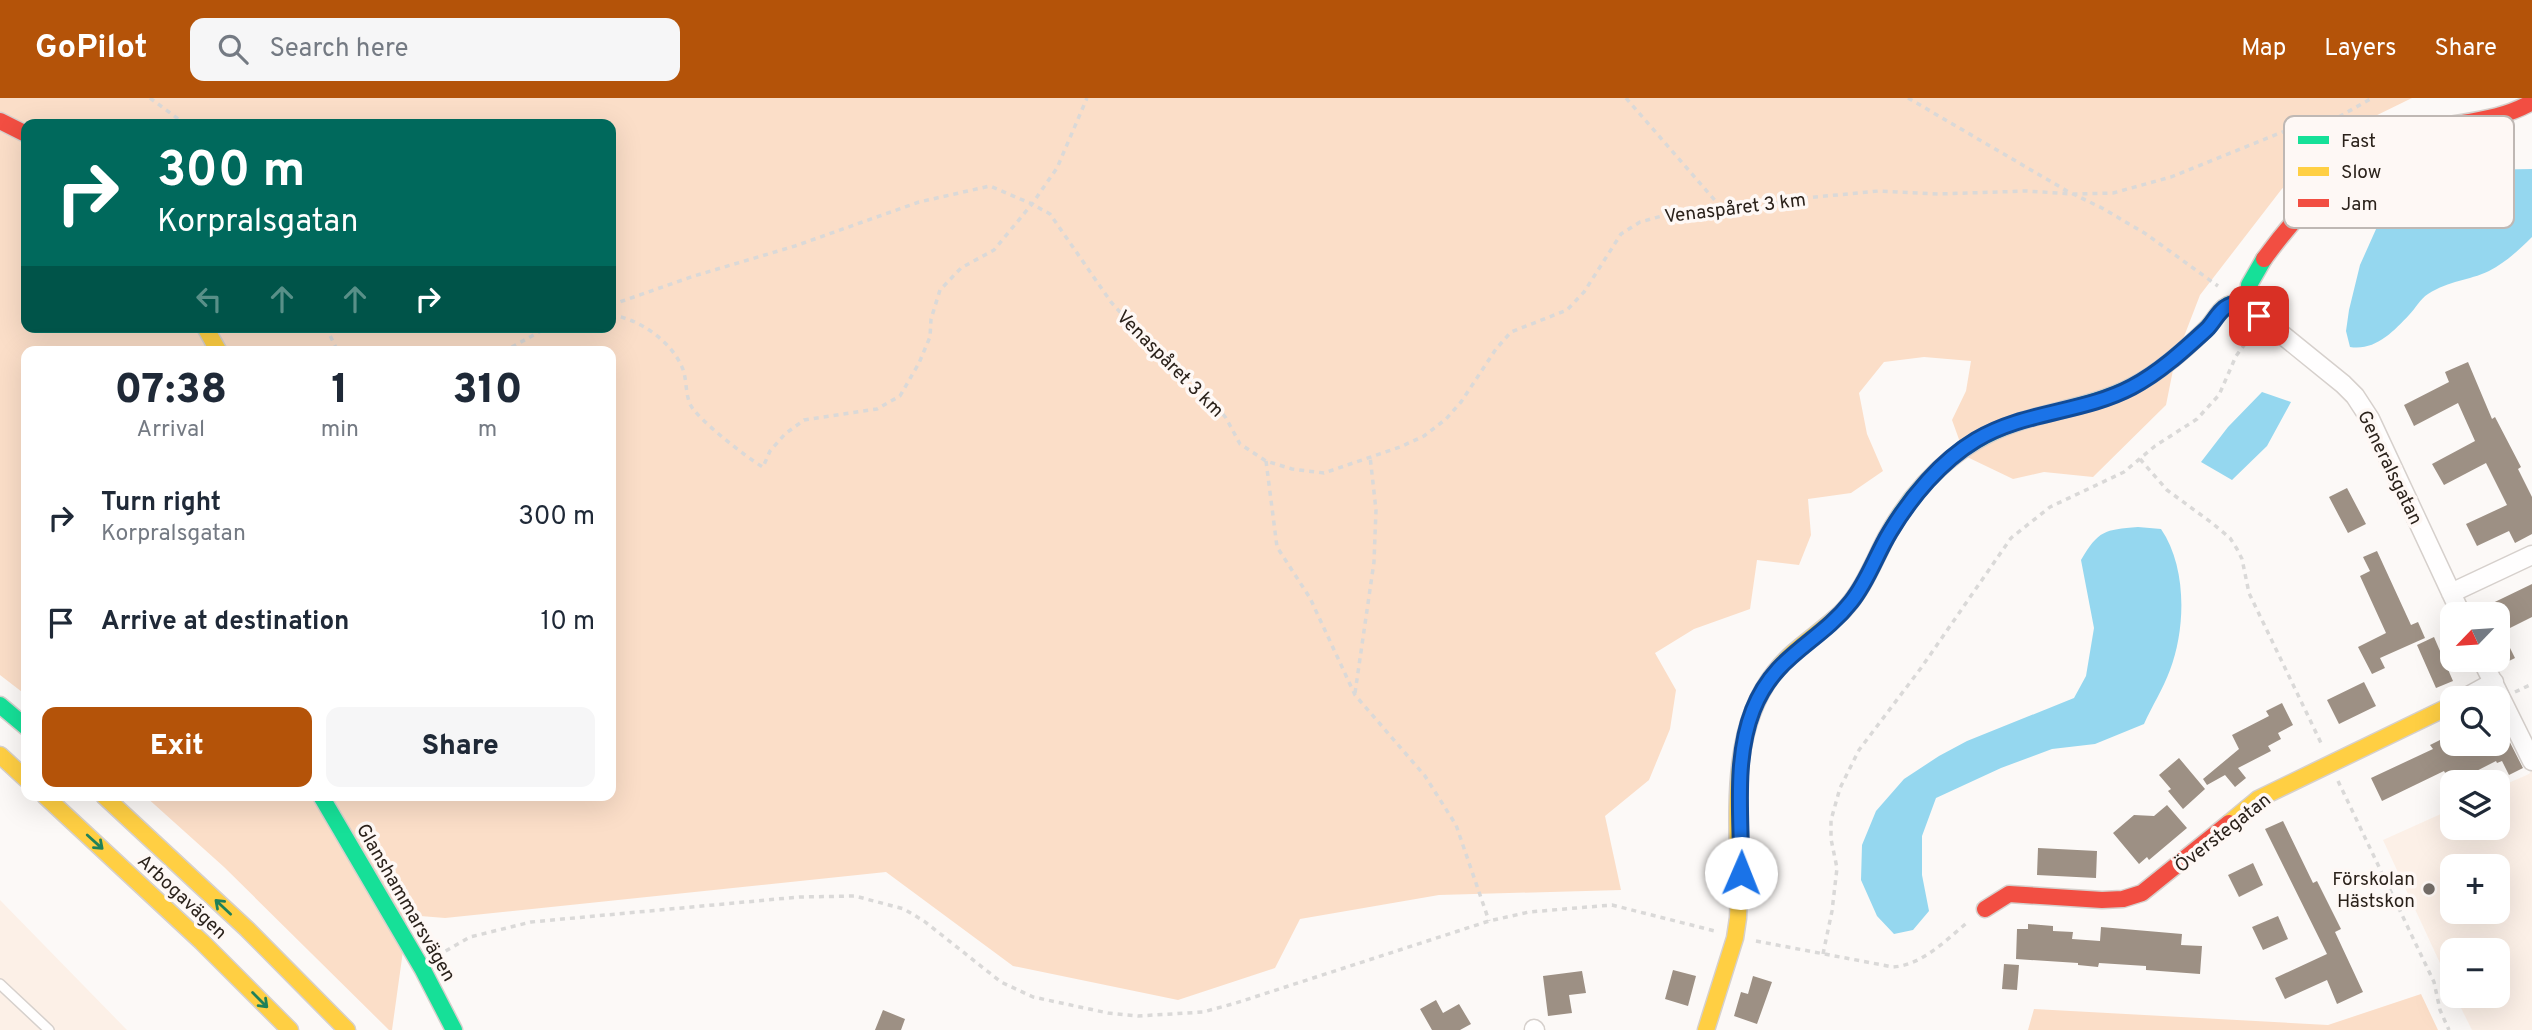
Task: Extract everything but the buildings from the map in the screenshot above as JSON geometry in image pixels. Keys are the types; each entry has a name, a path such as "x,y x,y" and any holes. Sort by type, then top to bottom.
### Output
{"main road":[{"path":"2503,116 2532,102"},
{"path":"0,121 21,132"},
{"path":"1706,1030 1728,936 1740,900 1742,765 1748,726 1766,685 1781,664 1853,600 1889,533 1914,498 1947,463 1975,441 2018,422 2089,404 2129,389 2156,372 2191,343 2224,308 2230,304 2249,301 2248,287 2252,278 2289,228"},
{"path":"0,705 21,723"},
{"name":"Överstegatan","path":"1985,909 2009,894 2102,900 2123,899 2142,893 2258,799 2440,711"},
{"path":"0,755 21,774"},
{"name":"Arbogavägen","path":"50,801 202,942 290,1030"},
{"name":"Arbogavägen","path":"109,801 247,929 347,1030"},
{"name":"Glanshammarsvägen","path":"324,801 420,965 454,1030"}],"street":[{"name":"Generalsgatan","path":"2249,301 2259,316 2355,396 2370,419 2455,602"},
{"path":"2451,593 2532,555"},
{"path":"2489,672 2532,761"},
{"path":"2487,686 2494,682"}],"lane":[{"path":"0,984 49,1030"}],"path":[{"path":"149,98 178,119"},
{"path":"616,316 623,317 663,340 682,367 690,405 743,455 762,467 770,451 785,434 804,420 877,409 900,396 930,337 931,319 940,290 961,268 994,250 1032,204 1057,168 1087,98"},
{"path":"1626,98 1725,212"},
{"path":"1908,98 2146,234 2222,289"},
{"name":"Venaspåret 3 km","path":"2340,116 2372,98"},
{"name":"Venaspåret 3 km","path":"616,302 929,200 990,186 1050,214 1111,302 1153,349 1202,389 1226,418 1240,444 1266,461 1292,469 1324,473 1400,447 1424,436 1446,419 1511,332 1567,310 1584,292 1621,234 1640,222 1673,213 1725,212 1805,198 1879,191 1938,194 2026,191 2113,193 2171,177 2284,131"},
{"path":"1823,954 1837,867 1831,839 1831,820 1840,788 1859,750 2011,538 2050,507 2110,480 2197,419 2224,385 2236,356 2254,332"},
{"path":"514,346 537,333"},
{"path":"1355,695 1374,562 1376,510 1370,456"},
{"path":"2140,459 2167,490 2230,538 2237,549 2242,559 2249,593 2434,982 2440,1010 2449,1030"},
{"path":"1266,461 1277,547 1310,598 1355,695 1425,776 1456,825 1489,921"},
{"path":"420,965 471,937 531,922 799,897 855,896 904,909 924,921 1001,982 1033,997 1108,1013 1138,1016 1203,1012 1489,921 1529,912 1618,906 1728,936"},
{"path":"1776,946 1902,967 1937,947 1985,909"}],"shaded area":[{"path":"0,98 2412,98 2375,116 2284,116 2284,187 2200,295 2175,360 2166,405 2093,477 2044,472 2013,479 1965,456 1952,420 1966,391 1971,361 1924,357 1884,362 1859,393 1867,434 1883,471 1851,493 1808,499 1811,535 1799,565 1757,560 1750,609 1694,629 1655,653 1676,690 1670,729 1649,780 1605,816 1621,890 1439,895 1300,919 1275,968 1178,1000 1013,966 886,872 445,918 408,915 392,1030 389,1030 224,867 151,801 616,801 616,346 21,346 21,691 0,675"},
{"name":"Förskolan Hästskon","path":"2532,770 2532,1030 2472,1030 2461,1008 2510,1008 2510,938 2440,938 2440,963 2383,840 2440,814 2440,840 2510,840 2510,782"},
{"path":"0,900 127,1030 0,1030"},
{"path":"2421,994 2438,1030 2028,1030 2034,1009 2328,1025"}],"water":[{"path":"2514,169 2532,169 2532,237 2507,260 2489,271 2428,294 2397,328 2383,339 2368,346 2350,347 2346,331 2349,310 2360,265 2377,228 2514,228"},
{"path":"2262,392 2291,402 2267,446 2232,480 2201,462 2228,427"},
{"path":"2138,527 2161,529 2176,561 2181,598 2179,636 2175,653 2167,677 2144,724 2095,744 2052,749 2001,768 1936,798 1922,836 1922,875 1929,911 1913,930 1894,934 1877,916 1861,880 1862,845 1876,811 1904,779 1939,756 1967,741 2074,698 2086,676 2094,628 2081,560 2104,533"}],"traffic: fast":[{"path":"1843,611 1862,585 1904,510 1949,460 1976,441 2017,422 2104,398 2145,379 2185,349 2225,307 2249,301 2249,285 2264,259"},
{"path":"0,705 21,723"},
{"path":"324,801 423,970 454,1030"}],"traffic: slow":[{"path":"208,333 216,346"},
{"path":"1706,1030 1735,938 1738,918 1738,790 1747,728 1758,699 1775,672 1790,655 1843,611"},
{"path":"2229,823 2258,799 2440,711"},
{"path":"0,755 21,774"},
{"path":"50,801 202,942 290,1030"},
{"path":"109,801 247,929 347,1030"}],"traffic: jam":[{"path":"2496,116 2532,102"},
{"path":"0,121 21,132"},
{"path":"2264,259 2288,228"},
{"path":"1985,909 2009,894 2102,900 2123,899 2142,893 2229,823"}],"place":[{"name":"Förskolan Hästskon","path":"2429,889"}],"route":[{"path":"1741,873 1740,791 1743,750 1754,709 1781,664 1853,600 1889,533 1929,480 1960,451 1984,436 2040,415 2113,396 2143,381 2191,343 2230,304 2249,301 2259,316"}]}
